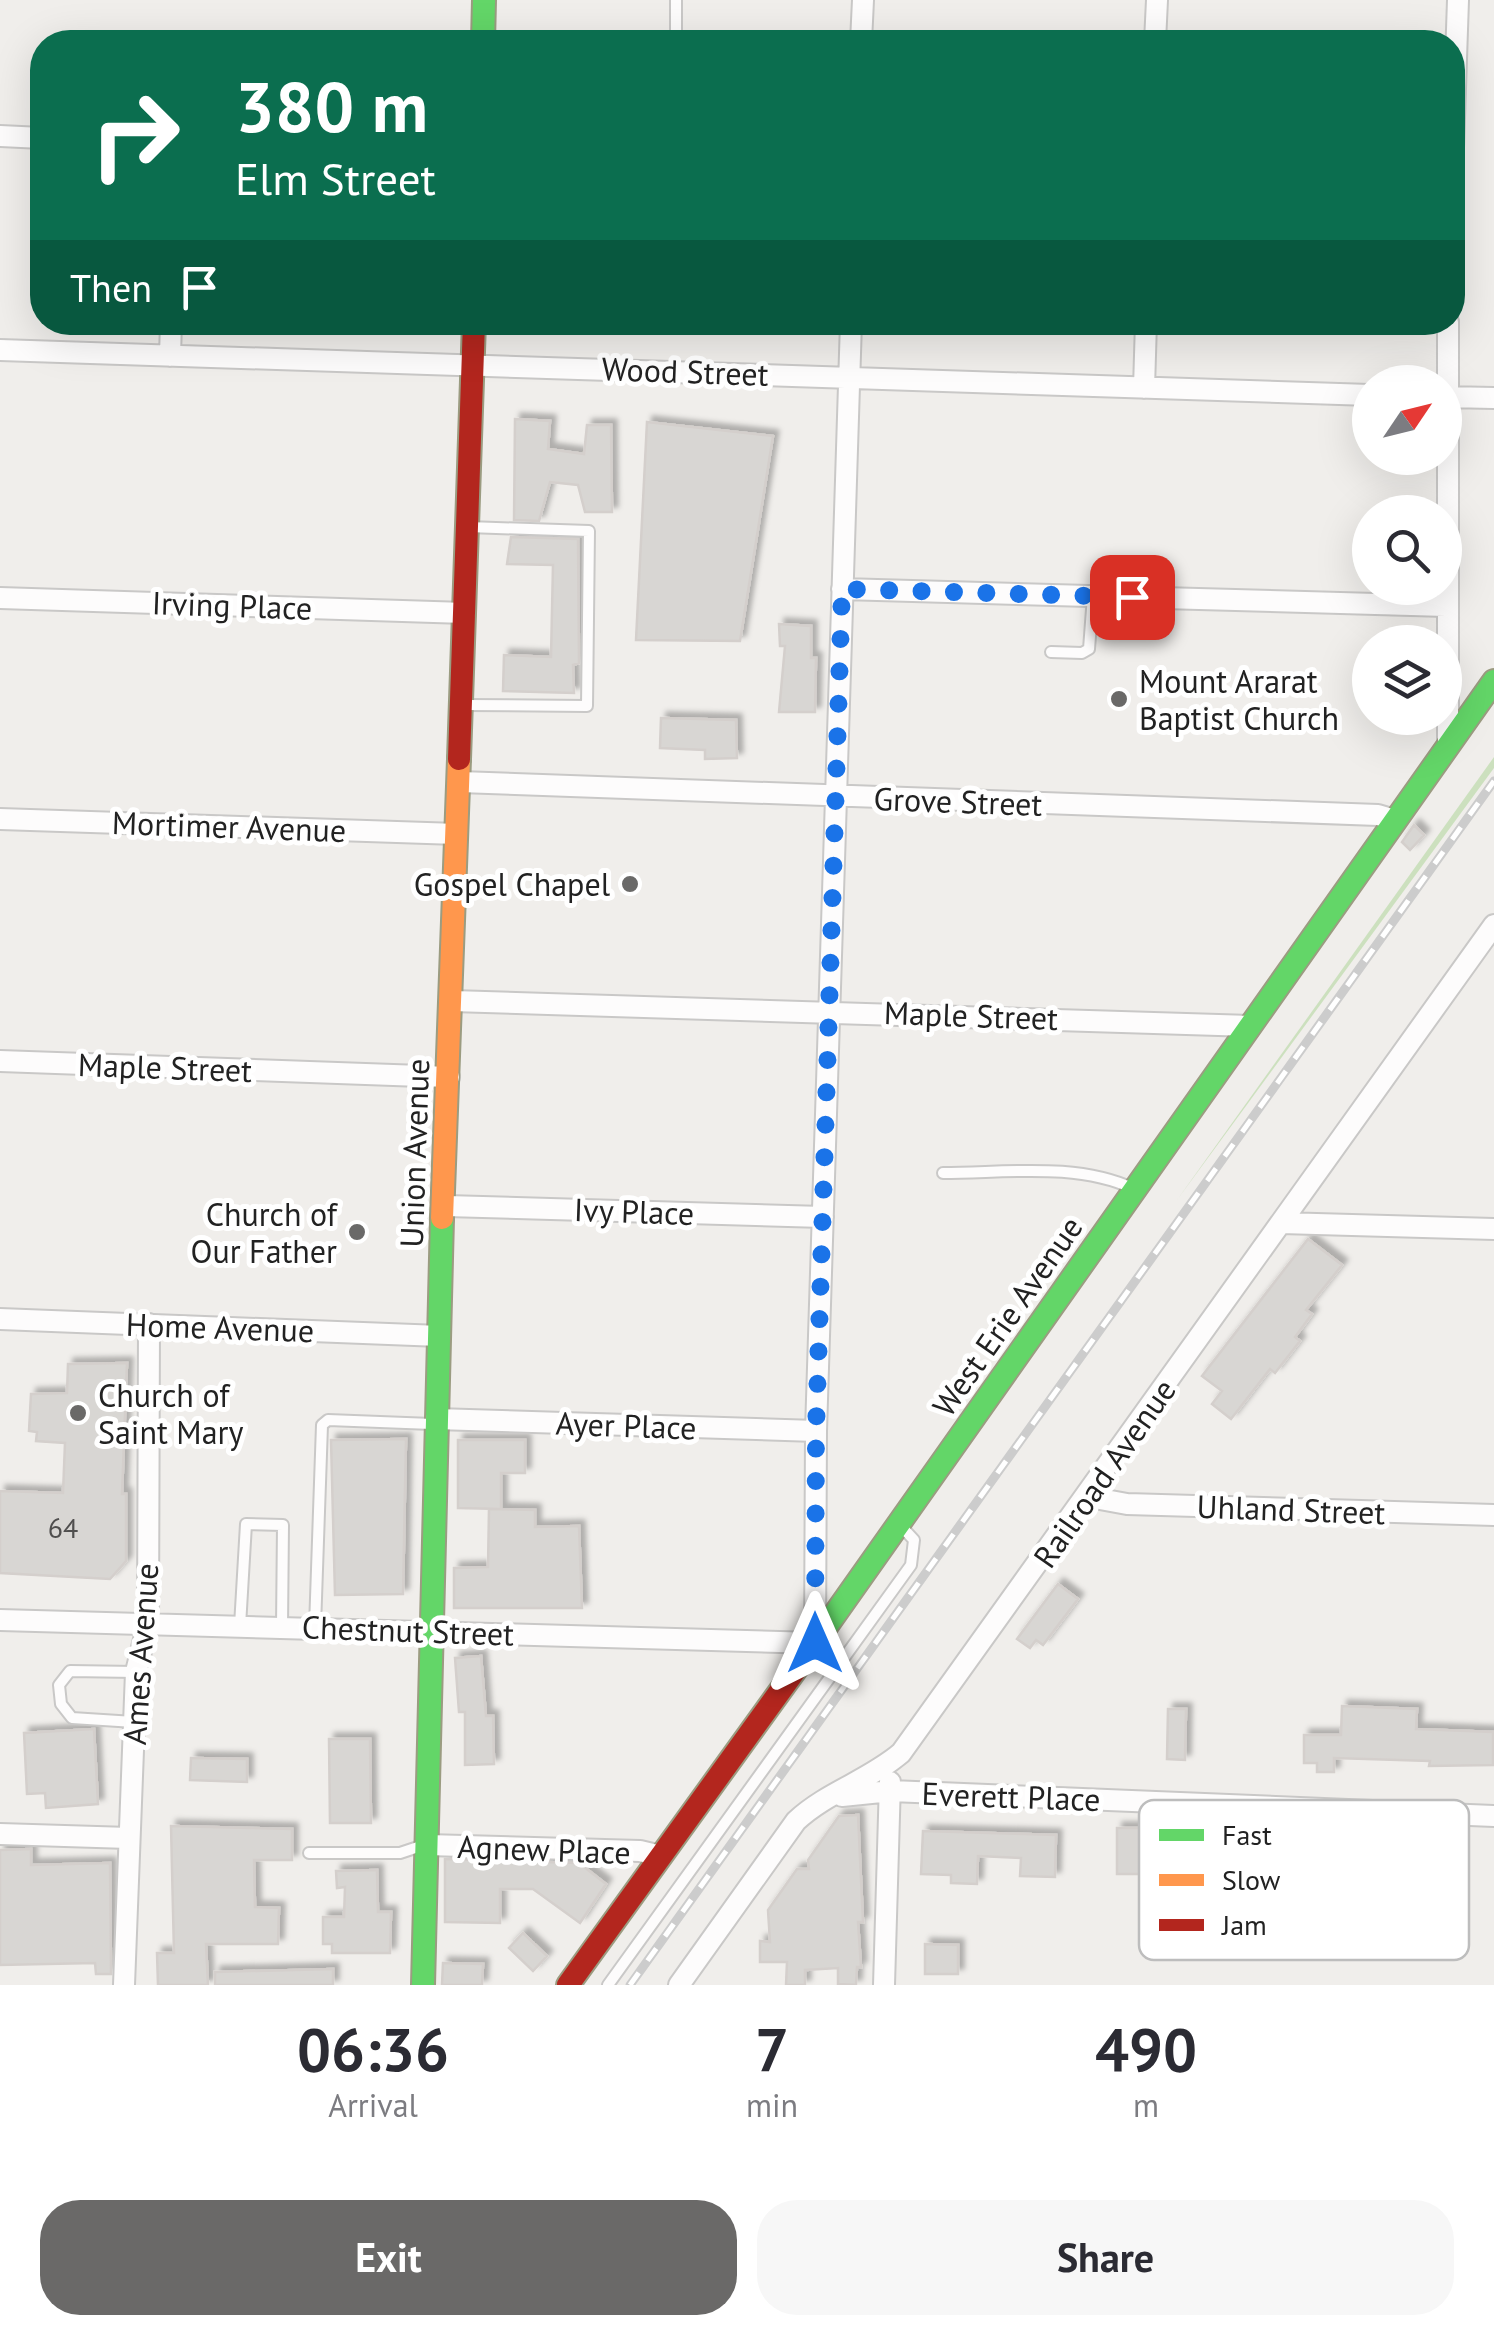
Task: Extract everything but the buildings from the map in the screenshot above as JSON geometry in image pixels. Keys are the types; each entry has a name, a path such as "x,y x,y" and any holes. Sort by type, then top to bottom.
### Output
{"main road":[{"path":"483,30 484,0"},
{"name":"Union Avenue","path":"423,1985 435,1422 446,1206 473,335"},
{"name":"West Erie Avenue","path":"568,1985 900,1525 1494,681"}],"street":[{"path":"862,30 863,0"},
{"path":"1156,30 1157,0"},
{"path":"1457,30 1458,0"},
{"path":"0,136 30,137"},
{"path":"170,356 171,335"},
{"path":"815,1643 816,1431 850,335"},
{"path":"1144,388 1146,335"},
{"path":"1446,365 1447,335"},
{"name":"Wood Street","path":"0,350 1352,394"},
{"path":"1462,397 1494,398"},
{"path":"1445,475 1448,745"},
{"path":"842,589 1446,606"},
{"name":"Irving Place","path":"0,598 465,613"},
{"name":"Grove Street","path":"460,782 1378,815 1395,820"},
{"name":"Mortimer Avenue","path":"0,819 457,834"},
{"name":"Railroad Avenue","path":"680,1985 796,1822 828,1797 901,1753 1089,1497 1492,931"},
{"name":"Maple Street","path":"452,1001 829,1009 1251,1026"},
{"name":"Maple Street","path":"0,1060 450,1077"},
{"name":"Ivy Place","path":"446,1206 823,1217"},
{"path":"1281,1223 1494,1229"},
{"name":"Home Avenue","path":"0,1319 440,1336"},
{"name":"Ames Avenue","path":"124,1985 136,1672 148,1624 149,1324"},
{"name":"Ayer Place","path":"435,1422 816,1431"},
{"name":"Uhland Street","path":"1089,1497 1127,1504 1494,1515"},
{"name":"Chestnut Street","path":"0,1620 815,1643"},
{"path":"884,1985 890,1763"},
{"name":"Everett Place","path":"828,1797 891,1791 1139,1801"},
{"name":"Everett Place","path":"1469,1815 1494,1816"},
{"path":"0,1834 129,1838"},
{"name":"Agnew Place","path":"427,1844 640,1851 662,1856"}],"lane":[{"path":"676,0 676,30"},
{"path":"462,705 587,706 591,580 588,531 468,527"},
{"path":"1051,652 1089,649 1093,596"},
{"path":"943,1173 1084,1173 1108,1177 1134,1190"},
{"path":"315,1627 322,1424 328,1420 435,1422"},
{"path":"240,1626 246,1524 283,1525 282,1626"},
{"path":"608,1985 911,1565 914,1540 900,1525"},
{"path":"134,1722 72,1718 61,1704 59,1684 70,1671 136,1672"},
{"path":"309,1853 400,1853 427,1844"}],"green space":[{"path":"1494,757 1494,768 1177,1200"}],"railway":[{"path":"630,1985 1494,781"}],"traffic: fast":[{"path":"483,30 484,0"},
{"path":"799,1665 1494,681"},
{"path":"423,1985 442,1218"}],"traffic: slow":[{"path":"442,1218 459,759"}],"traffic: jam":[{"path":"459,759 474,335"},
{"path":"568,1985 799,1665"}],"place":[{"name":"Mount Ararat Baptist Church","path":"1119,699"},
{"name":"Gospel Chapel","path":"630,884"},
{"name":"Church of Our Father","path":"357,1232"},
{"name":"Church of Saint Mary","path":"78,1413"}],"route":[{"path":"815,1643 816,1431 842,589 1132,597"}]}
